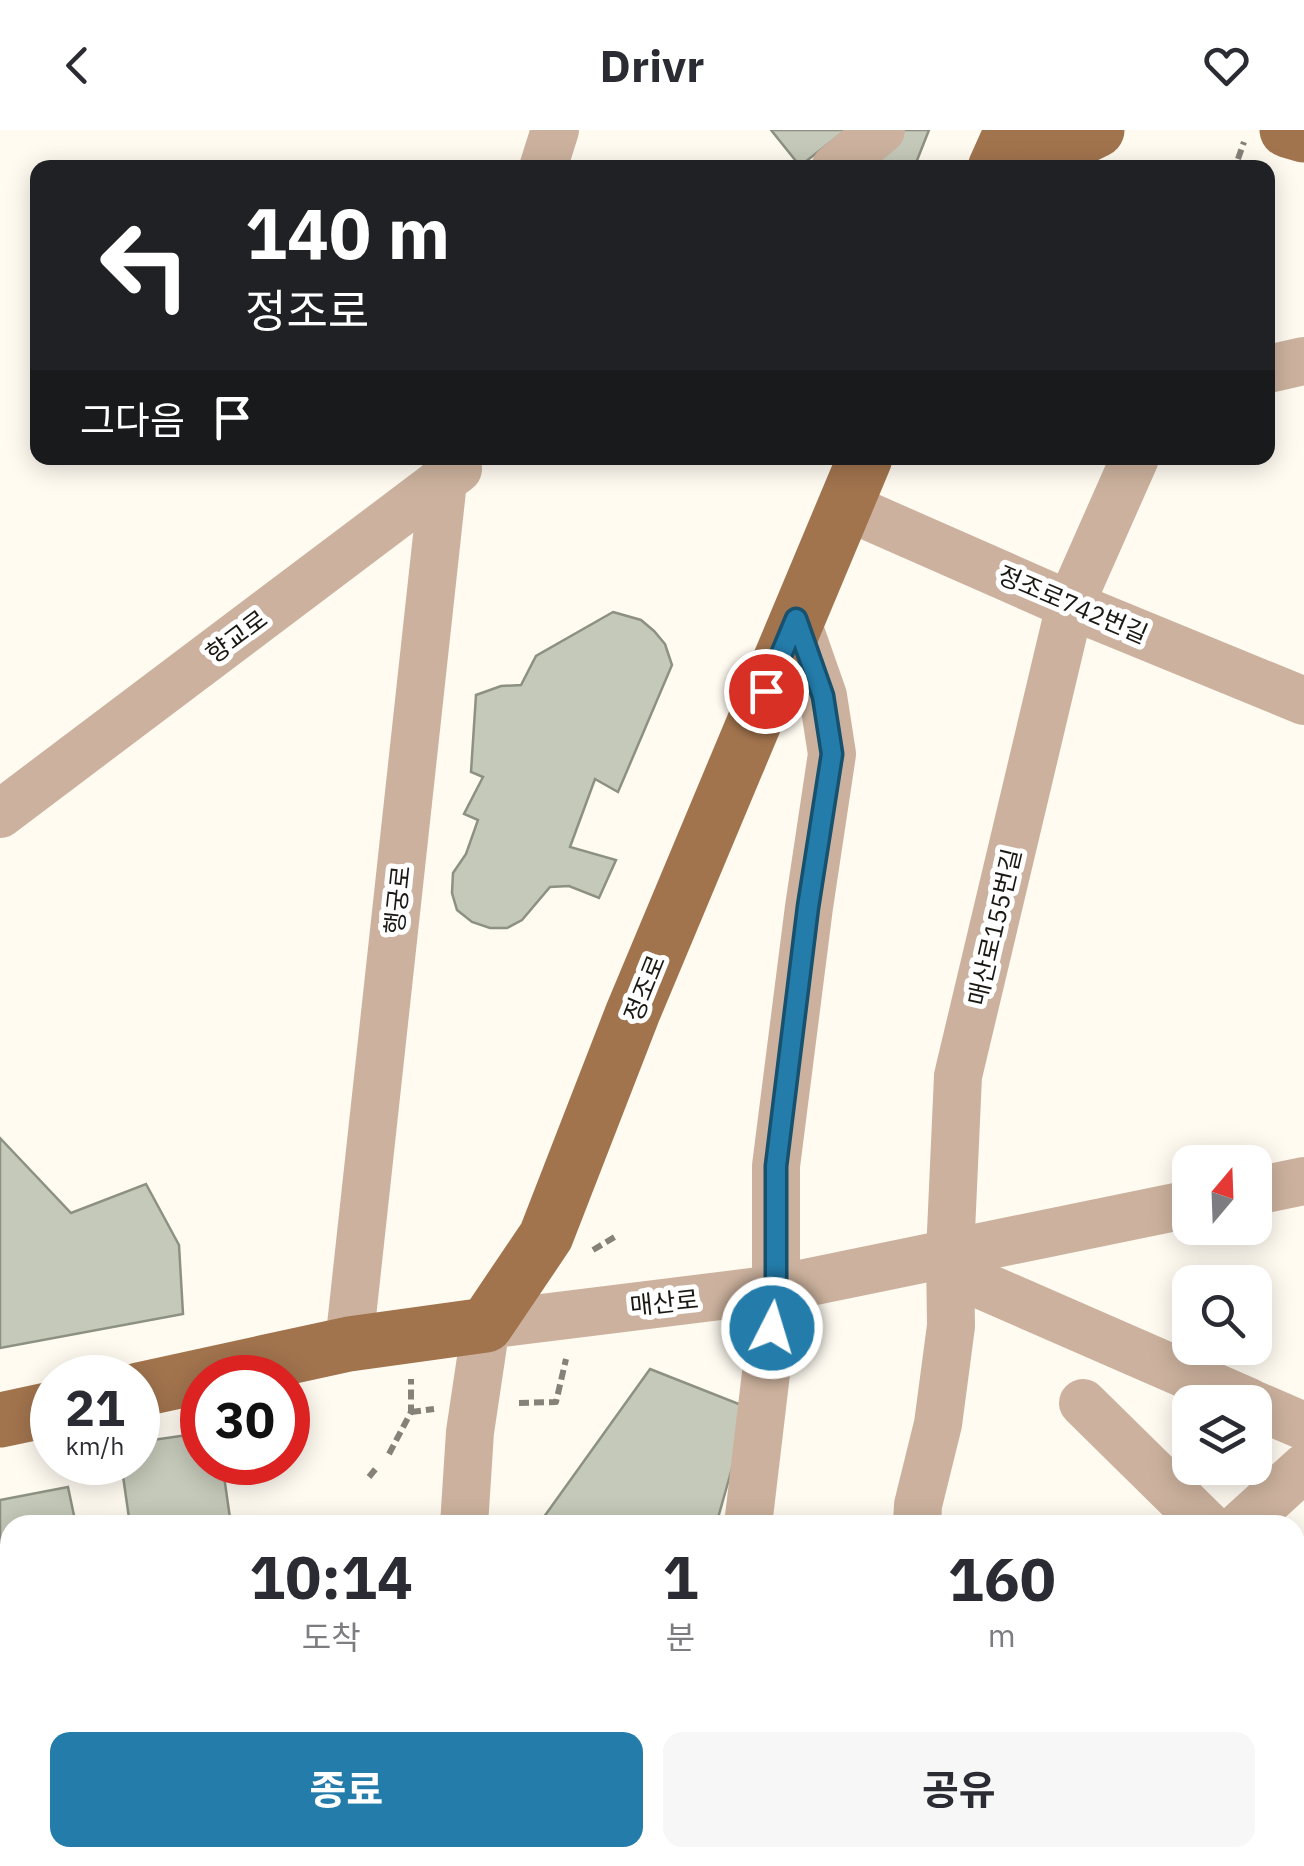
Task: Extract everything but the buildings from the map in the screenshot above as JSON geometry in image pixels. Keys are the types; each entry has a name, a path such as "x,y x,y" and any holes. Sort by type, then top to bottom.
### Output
{"main road":[{"path":"999,160 1012,130"},
{"path":"1042,160 1097,130"},
{"path":"1277,133 1304,135"},
{"name":"정조로","path":"486,1325 546,1236 641,994 854,481"},
{"name":"매산로","path":"160,1385 349,1344 486,1325"},
{"path":"0,1420 30,1414"}],"street":[{"path":"546,160 555,130"},
{"path":"844,160 882,130"},
{"path":"1275,367 1304,361"},
{"name":"향교로","path":"0,814 455,465"},
{"name":"행궁로","path":"349,1344 455,465"},
{"name":"매산로155번길","path":"918,1515 938,1424 950,1326 958,1076 1070,605 1132,465"},
{"name":"정조로742번길","path":"854,481 1070,605 1304,701"},
{"path":"749,1515 776,1290 776,1166 808,907 832,754 823,696 796,619"},
{"path":"1272,1187 1304,1180"},
{"name":"매산로","path":"486,1325 776,1290 1172,1208"},
{"path":"950,1254 981,1286 1208,1385"},
{"name":"정조로","path":"465,1515 470,1432 486,1325"},
{"path":"1083,1402 1197,1515"},
{"path":"1272,1412 1304,1426"},
{"path":"1252,1515 1304,1468"}],"path":[{"path":"1238,159 1277,133"},
{"path":"597,1252 618,1235"},
{"path":"519,1403 556,1402 566,1359"},
{"path":"389,1454 411,1412 411,1379"},
{"path":"411,1412 434,1409"},
{"path":"369,1476 378,1466"}],"route":[{"path":"766,691 796,619 823,696 832,754 808,907 776,1166 776,1290 772,1328"}]}
